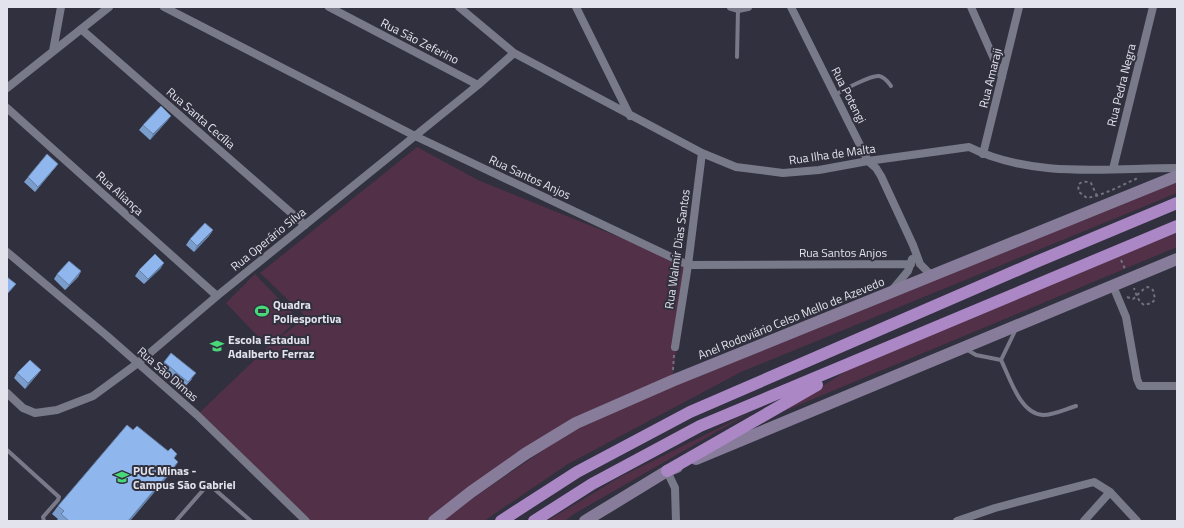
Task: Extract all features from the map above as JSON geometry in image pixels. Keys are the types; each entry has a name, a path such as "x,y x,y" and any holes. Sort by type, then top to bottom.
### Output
{"highway":[{"path":"501,521 577,472 690,412 1036,262 1177,203"},
{"path":"534,521 592,484 700,426 1177,226"},
{"path":"667,471 858,360"}],"main road":[{"name":"Anel Rodoviário Celso Mello de Azevedo","path":"434,521 471,492 519,458 576,423 672,381 1177,176"},
{"path":"585,521 667,471 1177,259"}],"street":[{"path":"53,52 61,7"},
{"path":"7,88 109,7"},
{"name":"Rua Santos Anjos","path":"164,7 415,136 688,265 911,264"},
{"name":"Rua São Zeferino","path":"329,7 478,85"},
{"name":"Rua Ilha de Malta","path":"459,7 514,53 702,153 736,167 783,172 819,170 868,160 969,147 983,154 1018,164 1064,169 1177,168"},
{"path":"576,7 630,116"},
{"path":"734,8 748,7"},
{"name":"Rua Potengi","path":"791,7 868,160 876,168 913,245 920,264 932,276"},
{"path":"972,7 1002,78"},
{"name":"Rua Amaraji","path":"983,154 1019,7"},
{"name":"Rua Pedra Negra","path":"1113,169 1153,7"},
{"name":"Rua Santa Cecília","path":"81,29 305,225"},
{"name":"Rua Operário Silva","path":"7,393 23,408 35,413 57,410 94,396 138,363 217,296 478,85 514,53"},
{"name":"Rua Aliança","path":"7,108 217,296"},
{"name":"Rua Walmir Dias Santos","path":"675,347 688,265 702,153"},
{"path":"889,293 901,281 911,264 913,245"},
{"name":"Rua São Dimas","path":"7,252 197,415 306,521"},
{"path":"1117,284 1126,317 1137,379 1140,386 1177,386"},
{"path":"667,471 676,488 676,521"},
{"path":"957,521 995,508 1094,482 1110,492 1137,521"},
{"path":"1084,521 1110,492"}],"lane":[{"path":"734,8 737,57"},
{"path":"835,95 871,78 879,76 884,78 891,86"},
{"path":"1002,360 1019,325"},
{"path":"964,347 976,355 1002,360"},
{"path":"1002,360 1025,406 1032,412 1043,415 1057,413 1076,406"},
{"path":"7,450 59,496 58,500 42,517 44,521"},
{"path":"176,521 204,489 212,487 251,521"}],"path":[{"path":"1095,191 1091,183 1081,182 1078,186 1079,192 1087,198 1143,177"},
{"path":"1117,284 1127,298 1133,299 1143,289 1148,287 1153,290 1156,299 1152,303 1144,304 1141,303 1138,298"},
{"path":"672,381 675,347"}],"shaded area":[{"path":"417,147 478,180 688,265 672,381 744,357 1177,182 1177,193 741,372 568,464 484,521 443,521 463,505 574,429 434,521 307,521 197,415 268,347 226,303 255,274 298,319 273,343 306,317 260,273"},
{"path":"1177,233 1177,247 782,412 849,369"},
{"path":"753,411 574,514 565,521 547,521 620,477"}],"building":[{"path":"161,106 171,116 153,134 143,125"},
{"path":"47,154 58,164 38,187 28,177"},
{"path":"205,223 213,230 197,246 190,239"},
{"path":"155,254 164,263 148,279 139,270"},
{"path":"69,261 81,271 69,285 57,274"},
{"path":"7,277 16,284 7,294"},
{"path":"171,353 196,373 188,382 164,362"},
{"path":"30,360 41,370 28,383 17,373"},
{"path":"127,425 133,430 137,426 168,451 171,448 177,454 174,458 178,462 128,521 69,521 61,514 64,511 58,506"}],"place":[{"name":"Quadra Poliesportiva","path":"262,311"},
{"name":"Escola Estadual Adalberto Ferraz","path":"217,346"},
{"name":"PUC Minas - Campus São Gabriel","path":"122,477"}]}
